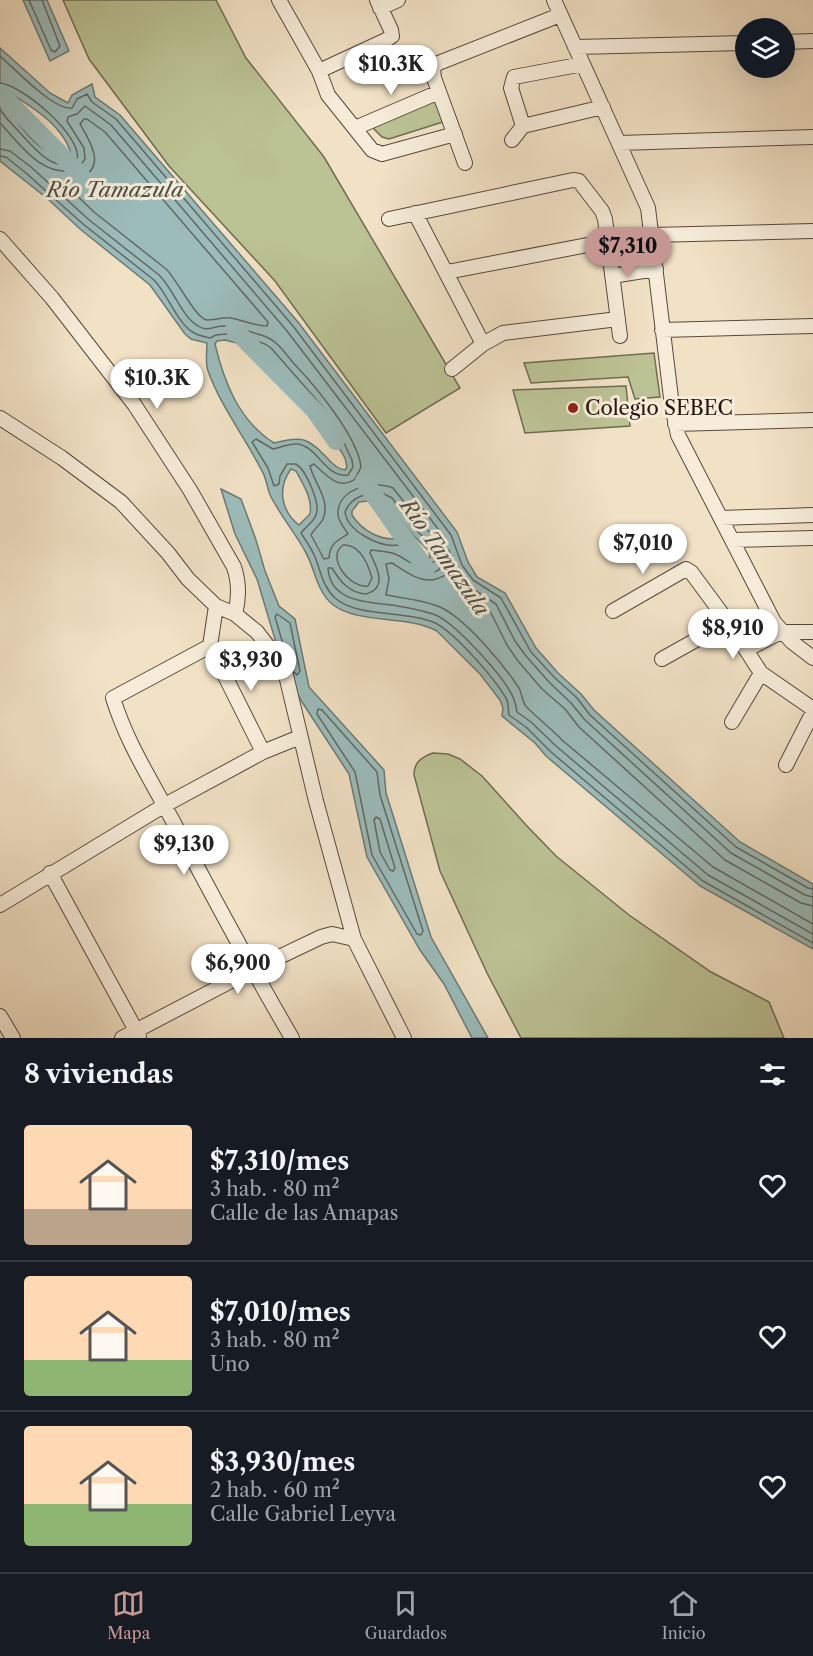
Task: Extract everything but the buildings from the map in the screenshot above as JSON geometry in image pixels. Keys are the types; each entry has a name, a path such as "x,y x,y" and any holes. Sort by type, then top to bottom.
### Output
{"street":[{"path":"279,0 319,71 328,95 372,150 382,153 455,134"},
{"path":"319,71 392,36 378,4 398,0"},
{"path":"554,0 644,196 652,235 662,330 678,435 781,632 813,658"},
{"path":"465,163 432,74 436,64 560,15"},
{"path":"795,42 813,41"},
{"path":"575,47 735,43"},
{"path":"523,126 511,88 514,77 583,64"},
{"path":"355,128 439,92"},
{"path":"512,140 523,126 603,107"},
{"path":"619,143 813,137"},
{"path":"389,219 573,180 579,181 602,211 620,336"},
{"path":"415,213 483,344"},
{"path":"652,235 813,231"},
{"path":"0,239 52,298 134,404 190,490 234,567 237,576 238,604 235,614"},
{"path":"447,272 608,241"},
{"path":"613,280 657,273"},
{"path":"452,369 483,344 503,333 618,319"},
{"path":"662,330 813,326"},
{"path":"0,418 62,458 121,502 168,553 188,579 216,606 235,614 257,632 284,667 354,939 404,1038"},
{"path":"675,424 813,420"},
{"path":"721,518 813,515"},
{"path":"733,540 813,538"},
{"path":"613,611 686,569 691,572 728,622 761,673 813,710 786,765"},
{"path":"216,606 210,646 263,752"},
{"path":"662,659 728,622"},
{"path":"746,650 781,632 813,632"},
{"path":"210,646 113,698 121,723 252,970 292,1038"},
{"path":"732,722 761,673"},
{"path":"0,904 165,805 263,752 300,736"},
{"path":"50,873 138,1034"},
{"path":"122,1038 138,1034 252,970 321,937 332,934 354,939"},
{"path":"0,1016 13,1038"}],"green space":[{"path":"63,0 216,0 246,58 324,157 460,388 386,433 275,281 169,166 89,59"},
{"path":"435,93 446,121 389,139 382,137 373,128"},
{"name":"Colegio SEBEC","path":"654,353 660,397 635,399 628,377 531,383 524,363"},
{"name":"Colegio SEBEC","path":"626,386 630,426 525,433 513,390"},
{"path":"433,753 448,754 460,759 482,776 556,856 629,915 711,972 769,1002 784,1038 521,1038 487,973 440,871 414,775 419,761"}],"water":[{"path":"23,0 47,0 69,51 50,61"},
{"name":"Río Tamazula","path":"0,48 50,93 68,103 72,95 92,84 95,97 120,115 298,322 457,532 468,562 477,577 505,593 536,648 558,673 581,694 594,710 740,842 813,884 813,949 700,886 546,756 535,743 502,716 503,708 500,700 480,674 437,631 411,623 355,615 332,604 322,592 305,551 271,497 264,474 213,384 207,365 207,343 191,339 185,334 150,285 0,161 0,98 30,138 50,153 61,157 72,157 68,145 53,124 0,87","holes":["225,340 260,349 269,355 317,410 345,458 347,467 345,470 334,465 316,447 305,440 292,439 274,443 251,424 235,400 223,372 215,344 217,341","291,469 296,471 309,497 310,514 299,525 288,513 283,499 287,476","385,499 413,535 429,551 430,558 406,546 400,538 380,537 361,526 352,515 352,511 359,502"]},
{"path":"221,489 241,499 279,606 295,619 309,687 384,770 386,793 431,937 488,1038 472,1038 444,984 420,950 367,857 349,774 302,702 283,666 257,579 235,534"}],"waterway":[{"name":"Río Tamazula","path":"0,93 81,175"},
{"name":"Río Tamazula","path":"234,329 315,411 336,441"},
{"name":"Río Tamazula","path":"364,481 426,569"}],"place":[{"name":"Colegio SEBEC","path":"573,408"}]}
